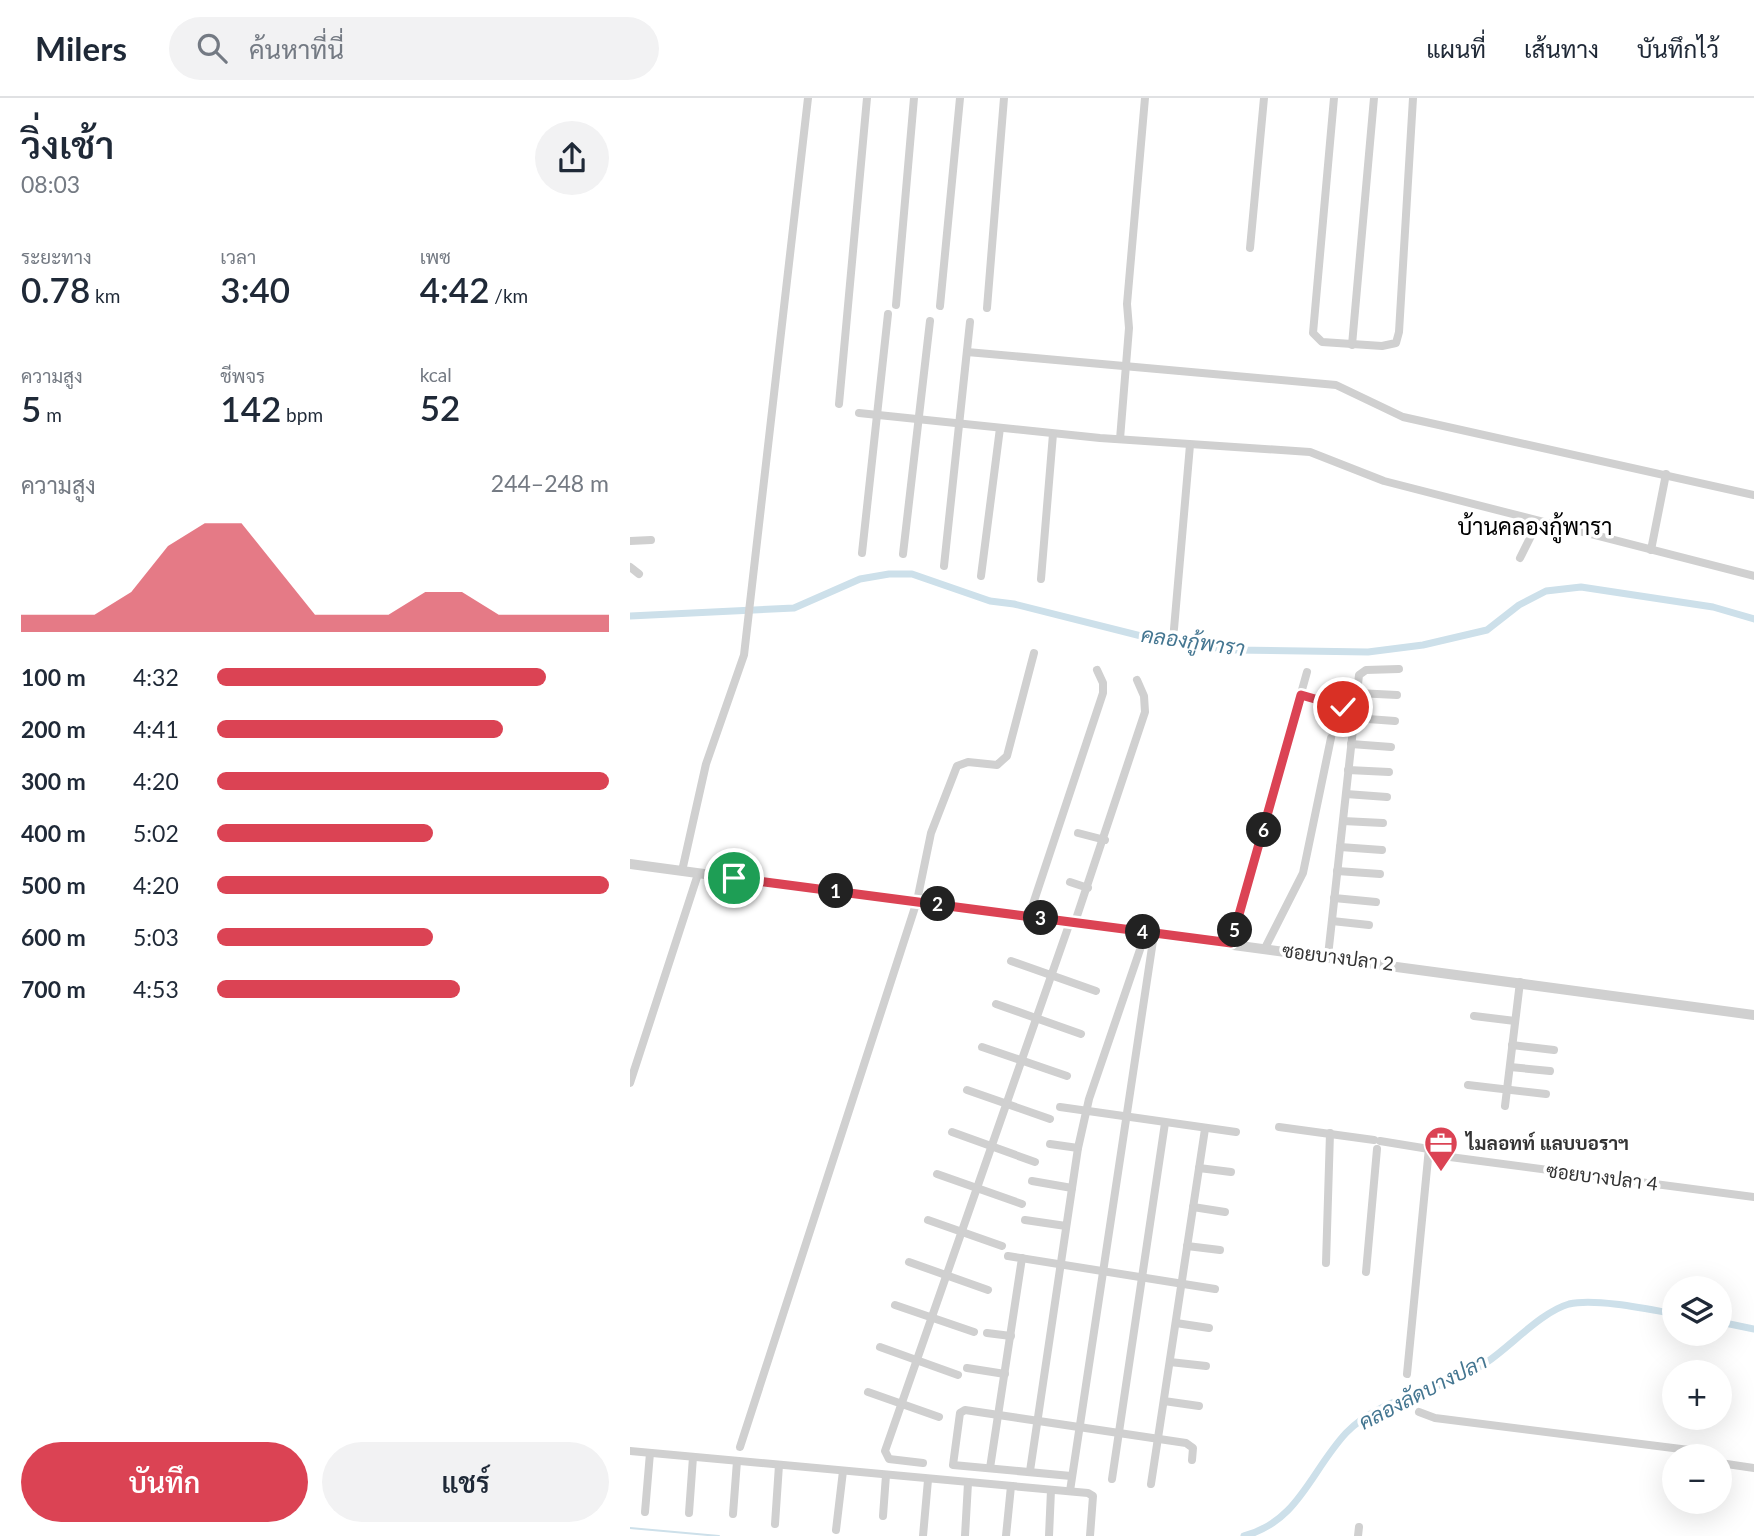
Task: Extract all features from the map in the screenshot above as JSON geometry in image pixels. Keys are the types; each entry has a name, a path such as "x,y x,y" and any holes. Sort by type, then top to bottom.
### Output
{"street":[{"path":"682,871 706,764 744,655 808,98"},
{"path":"839,404 867,98"},
{"path":"896,305 914,98"},
{"path":"940,306 960,98"},
{"path":"987,308 1004,98"},
{"path":"1119,439 1126,367 1127,304 1145,98"},
{"path":"1250,248 1264,98"},
{"path":"1334,98 1313,333 1322,342 1391,346 1398,339 1413,98"},
{"path":"1352,345 1374,98"},
{"path":"862,553 888,314"},
{"path":"903,554 930,321"},
{"path":"944,566 970,322"},
{"path":"967,352 1336,386 1402,416 1754,495"},
{"path":"859,413 1053,434 1316,454 1384,481 1754,576"},
{"path":"981,576 1000,428"},
{"path":"1041,579 1053,434"},
{"path":"1174,629 1190,445"},
{"path":"1651,550 1666,474"},
{"path":"1520,558 1538,522"},
{"path":"630,541 651,540"},
{"path":"630,567 639,574"},
{"path":"740,1447 917,901 930,834 939,819 955,770 964,762 993,765 1005,760 1034,653"},
{"path":"1328,956 1361,671 1399,669"},
{"path":"1029,916 1035,889 1103,693 1103,683 1097,670"},
{"path":"1231,943 1307,672"},
{"path":"923,1463 885,1456 1051,976 1105,840 1145,712 1144,696 1137,680"},
{"path":"1357,693 1397,695"},
{"path":"1301,695 1343,707"},
{"path":"1354,718 1395,721"},
{"path":"1265,948 1303,873 1331,738"},
{"path":"1351,744 1391,747"},
{"path":"1348,770 1389,772"},
{"path":"1346,794 1387,797"},
{"path":"1343,821 1383,823"},
{"path":"1078,833 1105,840"},
{"path":"1340,847 1382,850"},
{"name":"ซอยบางปลา 2","path":"630,864 1754,1014"},
{"path":"1337,871 1380,874"},
{"path":"630,1083 698,874"},
{"path":"1070,882 1088,888"},
{"path":"1334,898 1376,902"},
{"path":"1332,921 1369,926"},
{"path":"1030,1471 1086,1110 1138,955 1150,933"},
{"path":"1070,1492 1077,1427 1151,957 1150,933"},
{"path":"1138,955 1151,957"},
{"path":"1011,961 1096,991"},
{"path":"1505,1106 1520,982"},
{"path":"996,1004 1081,1034"},
{"path":"1474,1016 1515,1021"},
{"path":"1512,1045 1554,1050"},
{"path":"982,1047 1067,1076"},
{"path":"1510,1066 1550,1071"},
{"path":"1468,1085 1546,1094"},
{"path":"967,1090 1050,1119"},
{"path":"1060,1107 1236,1132"},
{"path":"1112,1479 1165,1123"},
{"path":"1279,1127 1432,1149 1407,1374"},
{"path":"1151,1484 1205,1129"},
{"path":"952,1132 1035,1162"},
{"path":"1326,1263 1330,1133"},
{"path":"1366,1272 1377,1143"},
{"path":"1050,1144 1078,1148"},
{"name":"ซอยบางปลา 4","path":"1450,1157 1754,1197"},
{"path":"1199,1168 1231,1172"},
{"path":"937,1174 1022,1204"},
{"path":"1032,1181 1072,1188"},
{"path":"1193,1207 1225,1212"},
{"path":"928,1220 1002,1246"},
{"path":"1026,1220 1066,1226"},
{"path":"1187,1245 1220,1251"},
{"path":"1008,1256 1215,1289"},
{"path":"990,1468 1022,1258"},
{"path":"909,1262 988,1290"},
{"path":"895,1305 974,1332"},
{"path":"1176,1323 1209,1328"},
{"path":"987,1333 1011,1336"},
{"path":"880,1347 958,1374"},
{"path":"1170,1362 1206,1366"},
{"path":"967,1368 1005,1374"},
{"path":"869,1392 939,1417"},
{"path":"1164,1401 1199,1406"},
{"path":"1071,1476 956,1465 952,1462 962,1411 998,1414 1190,1445 1192,1460"},
{"path":"1419,1412 1435,1418 1662,1447"},
{"path":"630,1451 1093,1496 1090,1536"},
{"path":"645,1512 650,1453"},
{"path":"689,1513 693,1457"},
{"path":"733,1514 737,1461"},
{"path":"775,1524 779,1465"},
{"path":"1732,1465 1754,1468"},
{"path":"836,1530 843,1471"},
{"path":"883,1516 886,1475"},
{"path":"923,1536 928,1480"},
{"path":"965,1536 968,1483"},
{"path":"1006,1536 1011,1486"},
{"path":"1049,1536 1051,1490"}],"waterway":[{"name":"คลองกู้พารา","path":"630,616 794,608 860,579 889,574 912,574 990,601 1014,604 1161,641 1234,650 1368,652 1423,645 1487,630 1519,605 1546,591 1581,587 1713,607 1754,619"},
{"name":"คลองลัดบางปลา","path":"1244,1536 1263,1529 1291,1507 1346,1433 1361,1420 1396,1401 1470,1372 1558,1308 1593,1302 1662,1312"},
{"name":"คลองลัดบางปลา","path":"1732,1324 1754,1329"},
{"path":"630,1528 719,1536"}],"place":[{"name":"ไมลอทท์ แลบบอราฯ","path":"1441,1173"}],"district":[{"name":"บ้านคลองกู้พารา","path":"1535,527"}],"route":[{"path":"734,878 1231,943 1301,695 1343,707"}]}
